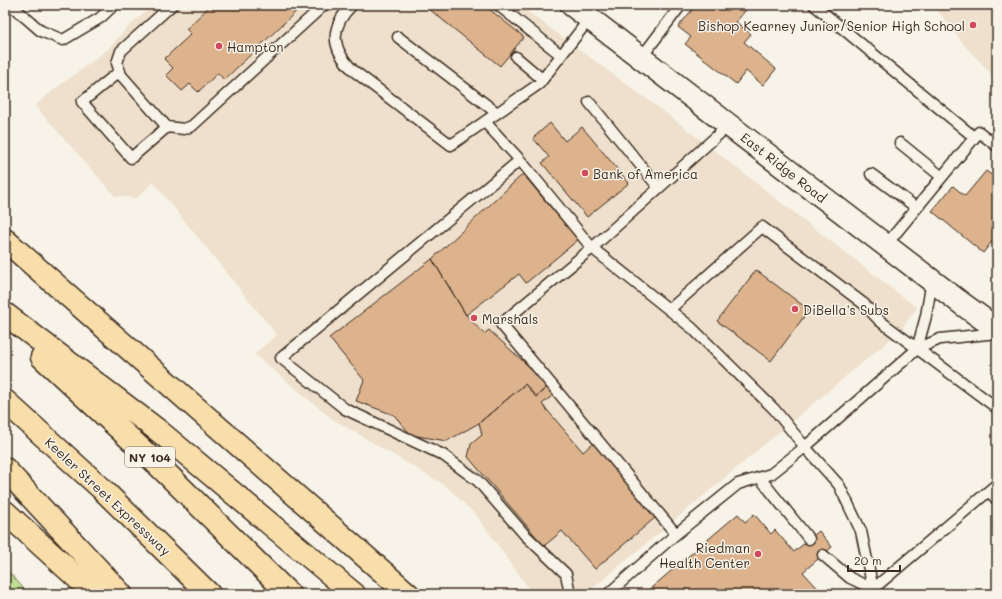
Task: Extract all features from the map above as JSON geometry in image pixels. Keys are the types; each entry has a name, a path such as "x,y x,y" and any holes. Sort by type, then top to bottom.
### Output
{"main road":[{"name":"East Ridge Road","path":"572,5 997,329"},
{"path":"5,240 408,594"},
{"path":"5,314 160,432 354,594"},
{"name":"NY 104","path":"5,325 153,460 290,594"},
{"name":"Keeler Street Expressway","path":"5,401 106,493 209,594"},
{"path":"5,469 121,594"},
{"path":"5,512 95,594"}],"lane":[{"path":"11,5 41,32 63,40 100,18 114,5"},
{"path":"172,5 121,51 117,63 121,75 167,127 184,129 192,126 324,5"},
{"path":"352,5 341,18 336,28 338,51 344,61 354,71 451,145 538,84 590,18"},
{"path":"498,5 561,55"},
{"path":"642,58 681,5"},
{"path":"814,5 974,137"},
{"path":"398,37 496,114"},
{"path":"516,57 542,79"},
{"path":"120,71 82,102 131,158 167,127"},
{"path":"589,102 659,188"},
{"path":"485,122 520,160 592,248 692,328 774,409 839,485 861,530 875,592"},
{"path":"676,534 501,324 592,248 729,125"},
{"path":"886,245 979,132 997,146"},
{"path":"900,143 942,176"},
{"path":"520,160 282,358 345,410 442,455 478,481 525,535 566,574 570,594"},
{"path":"871,174 917,208"},
{"path":"669,310 762,227 864,304 880,321 997,408"},
{"path":"917,349 926,316 932,280"},
{"path":"608,594 676,534 738,484 771,474 805,447 917,349 940,339 997,333"},
{"path":"760,478 809,539"},
{"path":"875,592 993,487 997,500"},
{"path":"823,555 850,578 875,592"}],"shaded area":[{"path":"153,5 519,5 671,117 917,308 899,332 586,594 533,594 476,515 446,486 331,418 254,354 277,335 153,182 137,198 115,196 35,106 51,92 107,50 128,27"},
{"name":"Bishop Kearney Junior/Senior High School","path":"933,5 997,5 997,80 965,46"}],"green space":[{"path":"5,568 29,594 5,594"}],"building":[{"name":"Hampton","path":"211,5 303,5 224,80 218,73 198,92 190,84 182,91 166,75 173,68 164,59 191,34 186,29"},
{"path":"424,5 484,5 524,37 500,66"},
{"path":"696,5 749,6 736,22 751,34 744,42 776,69 763,85 746,71 736,84 685,44 691,37 678,27"},
{"name":"Bank of America","path":"550,123 565,141 582,127 629,183 587,217 542,163 549,157 533,138"},
{"path":"986,171 997,179 997,235 983,253 932,211 953,186 965,196"},
{"path":"523,174 578,240 526,283 519,274 466,315 432,259"},
{"path":"432,259 466,315 484,334 489,330 549,385 536,397 525,384 479,423 447,441 411,435 394,415 356,401 364,380 329,338"},
{"path":"756,270 809,310 771,361 717,321"},
{"path":"525,384 536,397 549,385 552,396 542,404 583,452 593,443 656,517 595,569 562,531 544,546 468,457 471,444 482,435 479,423"},
{"name":"Riedman Health Center","path":"738,514 745,522 754,514 771,534 775,530 794,552 819,531 832,547 803,572 823,594 644,594"}],"place":[{"name":"Bishop Kearney Junior/Senior High School","path":"973,25"},
{"name":"Hampton","path":"219,46"},
{"name":"Bank of America","path":"585,173"},
{"name":"DiBella's Subs","path":"795,309"},
{"name":"Marshals","path":"474,318"},
{"name":"Riedman Health Center","path":"758,554"}]}
